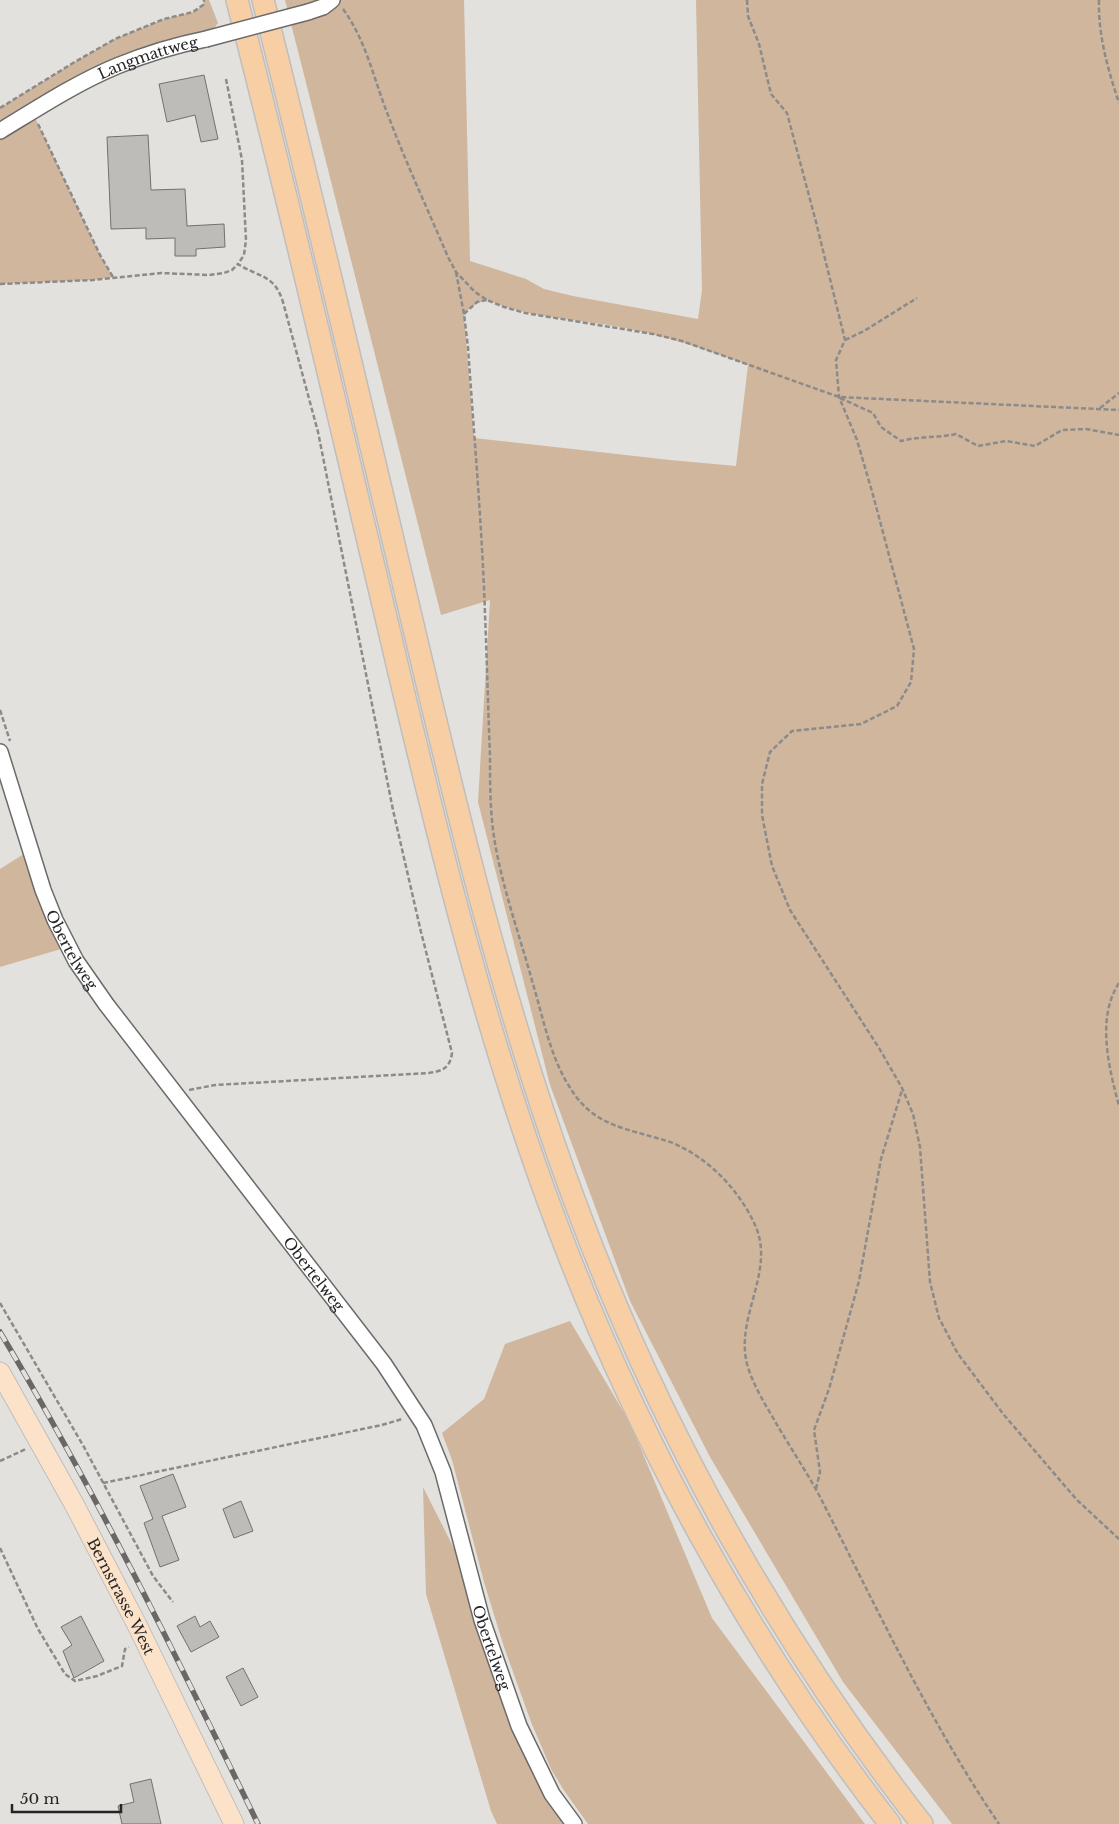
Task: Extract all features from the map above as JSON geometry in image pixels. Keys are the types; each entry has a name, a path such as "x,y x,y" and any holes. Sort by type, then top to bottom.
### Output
{"highway":[{"path":"237,0 296,237 443,858 494,1040 540,1181 572,1264 614,1363 689,1513 732,1590 791,1684 890,1824"},
{"path":"263,0 470,862 518,1033 567,1182 606,1282 642,1363 712,1502 812,1671 855,1735 922,1824"}],"main road":[{"name":"Bernstrasse West","path":"0,1372 145,1640 234,1824"}],"street":[{"name":"Langmattweg","path":"0,131 79,84 157,51 337,3"},
{"name":"Obertelweg","path":"0,752 5,785 43,890 68,946 106,1004 384,1364 424,1424 443,1472 482,1620 519,1726 552,1794 574,1824"}],"path":[{"path":"0,108 72,63 115,39 164,20 193,12 203,5 204,0"},
{"path":"747,0 748,16 758,44 771,94 787,113 845,340 836,360 839,397 857,440 914,650 911,682 897,706 861,724 792,731 770,752 762,784 762,815 772,866 790,910 878,1048 902,1088 913,1114 920,1147 930,1282 939,1318 958,1354 1004,1415 1077,1500 1119,1538"},
{"path":"1099,0 1099,15 1108,70 1119,103"},
{"path":"337,3 351,20 360,39 388,117 456,272 464,314 485,604 493,831 510,902 561,1072 585,1108 612,1125 668,1142 692,1153 717,1172 747,1210 761,1240 762,1254 761,1269 745,1334 746,1361 753,1381 816,1490 911,1676 973,1785 999,1824"},
{"path":"0,284 94,280 161,273 209,275 232,270 244,255 246,240 242,160 226,79"},
{"path":"32,111 100,255 113,277"},
{"path":"177,1097 194,1088 215,1085 437,1072 445,1070 451,1063 452,1052 421,932 393,810 320,441 283,302 277,288 267,278 238,264"},
{"path":"456,272 476,292 487,300 504,307 525,313 616,327 674,340 839,397 873,413 882,427 901,441 914,438 940,438 956,434 978,446 1006,441 1035,446 1062,430 1086,429 1119,435"},
{"path":"845,340 864,331 917,298"},
{"path":"464,314 477,302 487,300"},
{"path":"1099,409 1119,393"},
{"path":"839,397 1119,410"},
{"path":"1119,983 1108,1010 1107,1033 1109,1060 1119,1106"},
{"path":"816,1490 820,1472 814,1430 829,1389 859,1281 881,1159 902,1088"},
{"path":"0,1304 52,1390 153,1576 174,1602"},
{"path":"103,1483 382,1425 416,1412"},
{"path":"0,1461 40,1443"},
{"path":"0,1548 38,1629 65,1674 75,1681 97,1676 122,1666 125,1649 145,1640"}],"shaded area":[{"path":"204,0 209,0 218,23 206,39 157,51 32,111 100,255 113,277 93,280 0,284 0,108 115,39 164,19 193,12 203,5"},
{"path":"285,0 464,0 470,261 526,279 544,289 698,319 702,290 696,0 1119,0 1119,1824 952,1824 843,1682 710,1457 630,1301 550,1085 478,802 490,600 441,615","holes":["487,300 519,311 652,334 748,365 736,466 474,438 464,314 474,305"]},
{"path":"30,850 68,947 0,967 0,869"},
{"path":"570,1321 630,1423 712,1618 865,1824 588,1824 551,1769 531,1722 503,1644 484,1582 452,1460 442,1433 484,1399 505,1344"},
{"path":"423,1487 472,1584 494,1656 574,1824 497,1824 491,1811 426,1594"}],"building":[{"path":"204,75 218,139 201,142 195,115 167,122 159,84"},
{"path":"148,135 151,190 185,189 187,226 224,224 225,247 196,249 196,256 175,256 175,238 146,239 146,228 111,229 107,137"},
{"path":"173,1474 186,1507 162,1516 179,1560 160,1567 144,1523 153,1519 140,1486"},
{"path":"241,1501 253,1531 234,1538 223,1509"},
{"path":"81,1616 104,1661 74,1678 63,1651 72,1645 61,1627"},
{"path":"195,1616 200,1627 210,1621 219,1637 191,1652 177,1626"},
{"path":"243,1668 258,1697 241,1706 226,1677"},
{"path":"151,1779 161,1824 122,1824 118,1806 134,1802 130,1784"}],"railway":[{"path":"0,1332 69,1452 134,1575 258,1824"}]}
